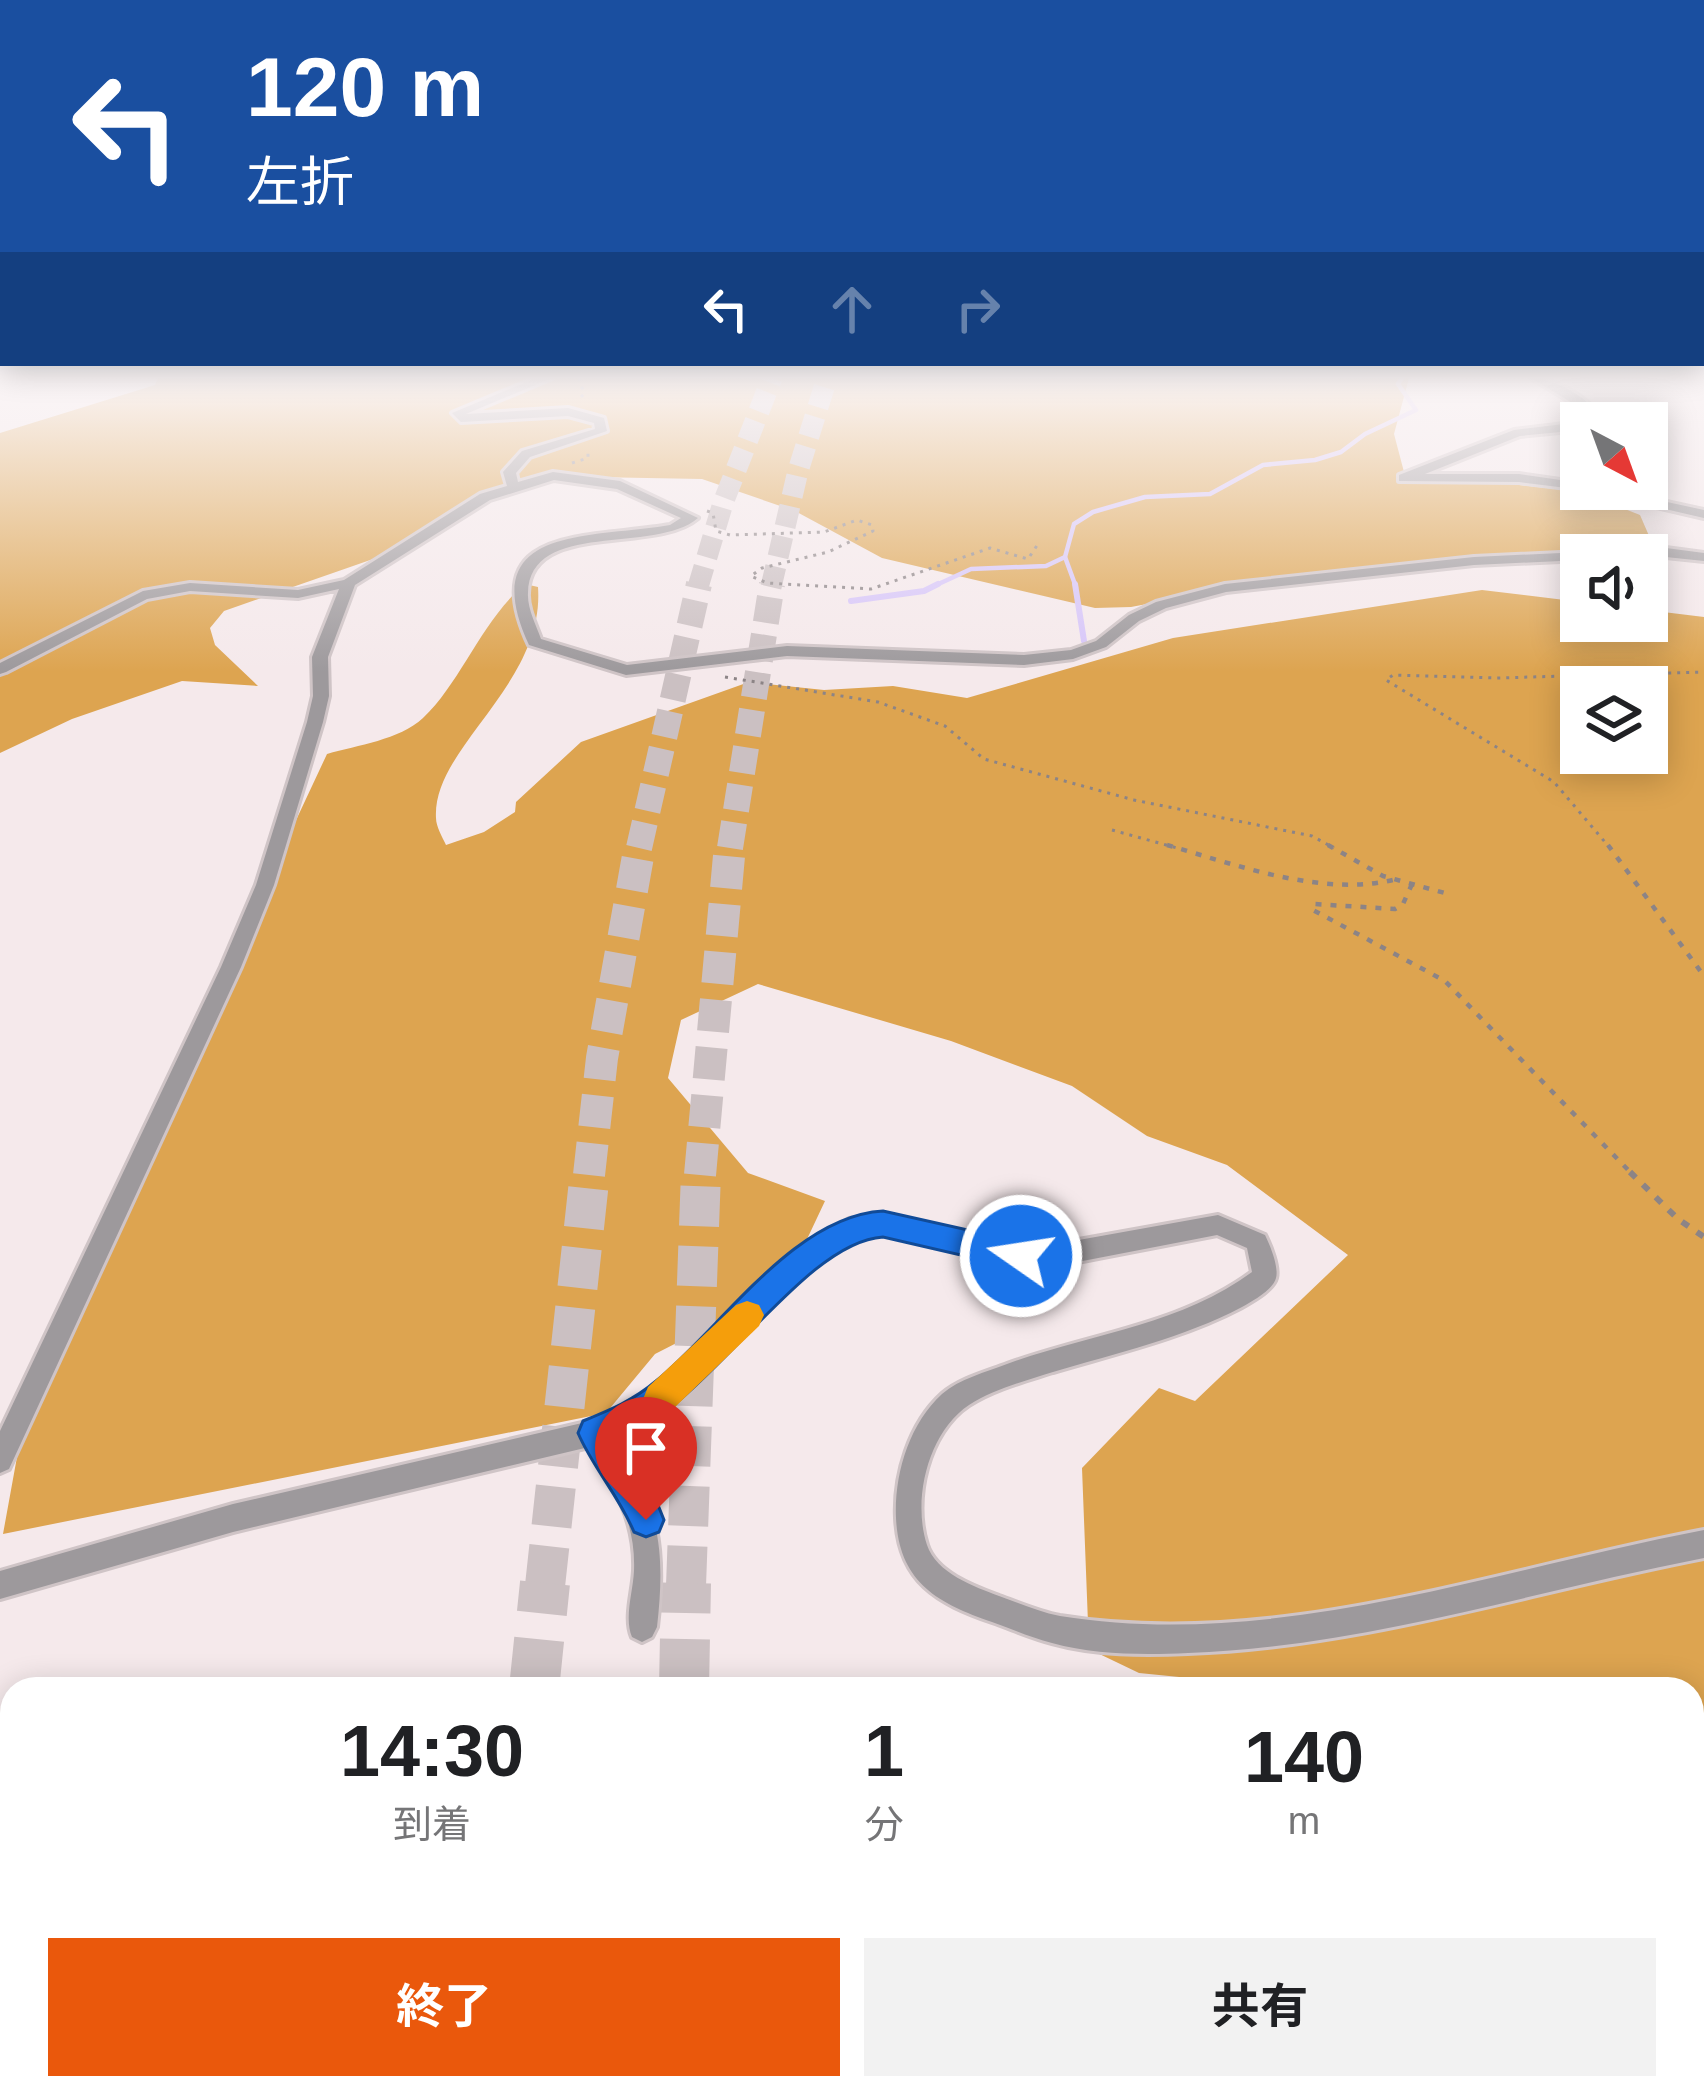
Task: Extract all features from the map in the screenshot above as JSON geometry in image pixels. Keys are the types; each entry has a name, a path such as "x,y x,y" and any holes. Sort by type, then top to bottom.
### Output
{"street":[{"path":"509,476 513,486"},
{"path":"0,669 142,595 190,587 298,593 349,584 485,497 553,476 620,484 684,511 690,522 677,528 582,539 537,557 519,580 526,624 534,641 626,670 788,651 1024,660 1073,654 1100,644 1161,605 1225,588 1474,561 1666,552 1704,557"},
{"path":"1409,476 1404,478 1520,478 1560,483"},
{"path":"1680,509 1704,497"},
{"path":"1668,506 1704,514"},
{"path":"0,1460 128,1196 266,886 316,722 320,657 349,584"},
{"path":"0,1585 233,1518 595,1433 634,1418 669,1392 812,1252 857,1226 883,1224 1021,1256 1062,1254 1218,1225 1257,1243 1265,1276 1222,1307 1036,1364 952,1401 911,1467 908,1510 913,1551 938,1584 1021,1622 1128,1641 1239,1635 1434,1607 1704,1544"},
{"path":"595,1433 633,1488 646,1520 650,1577 642,1627"}],"path":[{"path":"684,511 712,511 713,528 730,535 824,532 856,520 872,525 873,531 850,543 751,575 767,583 882,588 990,548 1028,559 1038,544"},
{"path":"741,668 722,675 843,693 917,714 951,730 972,754 984,759 1134,800 1312,836 1396,879 1452,895"},
{"path":"1704,672 1497,678 1394,675 1385,680 1466,724 1554,782 1583,812 1704,976"},
{"path":"1112,830 1269,871 1375,887 1396,879"},
{"path":"1412,884 1403,904 1395,909 1315,904 1313,910 1445,981 1545,1089 1678,1219 1704,1237"}],"shaded area":[{"path":"0,476 1439,476 1560,490 1560,510 1627,510 1640,515 1648,534 1560,534 1560,553 1278,579 1131,607 1095,608 882,558 795,511 702,479 592,477 535,483 482,497 376,558 224,611 210,628 215,645 258,686 182,681 72,719 0,753"},
{"path":"525,584 538,587 535,622 524,654 451,766 440,792 436,821 446,845 484,832 515,812 516,802 581,742 749,682 824,690 893,686 967,698 1173,638 1482,590 1560,599 1560,642 1668,642 1668,613 1704,617 1704,1677 1179,1677 1139,1673 1089,1649 1082,1468 1159,1388 1195,1401 1348,1255 1227,1165 1147,1136 1072,1086 951,1041 758,984 681,1020 668,1078 748,1173 825,1201 784,1288 655,1354 606,1413 3,1534 29,1391 327,754 390,737 413,725 449,687 510,599"}],"waterway":[{"path":"1065,557 1074,524 1093,512 1145,497 1210,494 1243,476"},
{"path":"932,587 971,569 1046,566 1065,557"},
{"path":"1065,557 1075,584"},
{"path":"932,587 938,584"},
{"path":"1075,584 1084,641"},
{"path":"851,601 932,587"}],"tunnel":[{"path":"698,587 734,476"},
{"path":"771,587 797,476"},
{"path":"639,848 699,584"},
{"path":"730,848 772,584"},
{"path":"589,1175 602,1058 640,845"},
{"path":"700,1175 730,845"},
{"path":"545,1586 590,1172"},
{"path":"686,1586 701,1172"},
{"path":"535,1677 545,1583"},
{"path":"684,1677 686,1583"}],"slow traffic":[{"path":"660,1399 747,1315"}],"route":[{"path":"646,1520 633,1488 595,1433 634,1418 669,1392 812,1252 857,1226 883,1224 1021,1256"}]}
